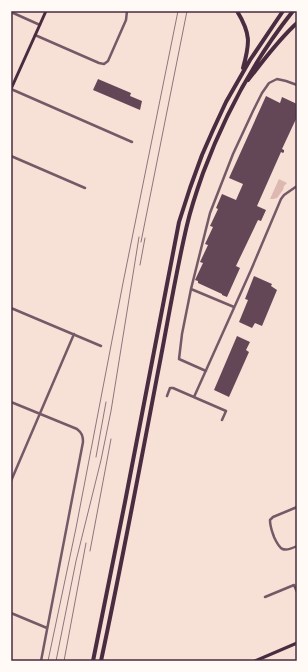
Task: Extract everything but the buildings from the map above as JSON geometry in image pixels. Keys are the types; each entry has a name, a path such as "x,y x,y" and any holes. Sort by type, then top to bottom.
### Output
{"highway":[{"path":"237,11 246,29 248,41 248,49 241,74"},
{"path":"93,661 124,510 179,222 190,188 213,130 241,74 283,11"},
{"path":"101,661 175,281 187,224 197,190 220,132 239,92 257,62 293,11"},
{"path":"239,92 269,52 297,23"}],"main road":[{"path":"11,89 46,11"},
{"path":"255,661 297,643"}],"street":[{"path":"11,12 40,25"},
{"path":"35,35 98,63 104,64 108,61 126,20 126,12"},
{"path":"206,371 179,359 182,334 191,289 213,205 233,154 262,93 269,84 277,79 286,80 297,85"},
{"path":"11,89 132,142"},
{"path":"11,156 85,188"},
{"path":"194,397 281,199 284,195 297,186"},
{"path":"191,289 234,307"},
{"path":"11,308 101,346"},
{"path":"11,481 74,334"},
{"path":"167,396 168,389 171,388 194,397 226,411 222,420"},
{"path":"11,402 77,429 83,436 41,661"},
{"path":"297,507 273,517 270,520 270,525 278,546 286,550 297,546"},
{"path":"265,597 294,585 297,592"},
{"path":"11,613 47,628"}],"shaded area":[{"path":"279,179 287,183 277,198 270,199"}],"railway":[{"path":"48,661 76,528 123,283 178,11"},
{"path":"141,242 187,11"},
{"path":"56,661 76,561 101,460 111,411 139,237"},
{"path":"140,265 145,238"},
{"path":"96,457 106,402"},
{"path":"90,551 111,439"},
{"path":"64,661 86,543"}]}
